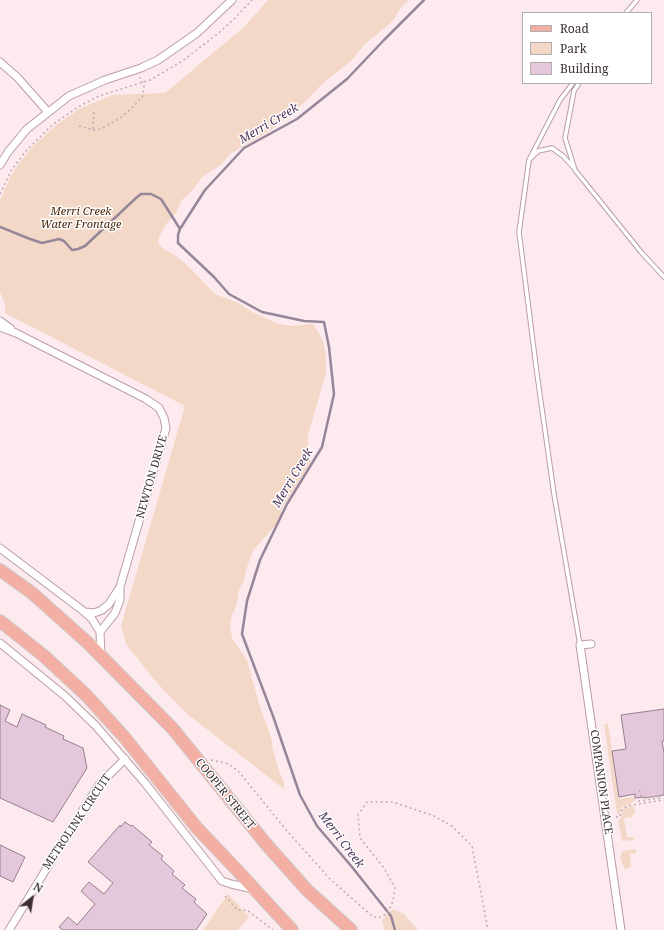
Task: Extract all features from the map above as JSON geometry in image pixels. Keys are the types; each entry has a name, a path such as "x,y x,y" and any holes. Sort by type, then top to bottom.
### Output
{"main road":[{"name":"COOPER STREET","path":"0,570 32,594 101,655 173,729 266,844 307,890 350,930"},
{"path":"0,621 44,656 86,695 125,738 197,828 292,930"}],"street":[{"path":"0,165 12,147 27,129 69,96 158,60 197,33 232,0"},
{"path":"0,62 21,82 48,112"},
{"name":"NEWTON DRIVE","path":"0,321 16,333"},
{"name":"NEWTON DRIVE","path":"0,328 16,333 155,404 162,411 166,423 166,428 120,587 120,600 115,613 100,632"},
{"path":"0,548 85,612 92,619 100,632 101,655"},
{"name":"NEWTON DRIVE","path":"85,612 94,613 102,610 109,604 120,587"},
{"path":"0,643 65,696 96,726 222,881 253,889"},
{"path":"580,645 590,644"},
{"name":"COMPANION PLACE","path":"580,645 621,930"},
{"name":"METROLINK CIRCUIT","path":"8,930 99,785 124,759"}],"lane":[{"path":"627,12 637,0"},
{"path":"572,84 560,100 529,160 519,232 536,374 580,645"},
{"path":"575,170 565,138 574,91 578,84"},
{"path":"529,160 538,151 552,148 563,156 641,252 664,277"}],"path":[{"path":"0,194 20,158 51,126 71,111 99,96 143,82 168,70 194,53 235,18 252,0"},
{"path":"79,126 93,130 107,126 120,118 140,100 145,91 143,82 136,70"},
{"path":"93,130 94,111"},
{"path":"197,760 213,760 230,764 239,772 287,831 331,880 371,915 378,918 387,914 393,901 395,888 384,868 360,838 358,815 367,802 393,802 434,816 452,826 472,846 488,930"},
{"path":"616,817 620,817 621,811 625,807 639,802 661,798 660,796 642,798 639,790"},
{"path":"639,797 639,802"},
{"path":"639,802 664,800"},
{"path":"225,896 237,910 247,910 273,930"}],"green space":[{"name":"Merri Creek Water Frontage","path":"268,0 409,0 401,7 393,21 365,44 351,61 323,83 304,103 271,130 230,154 222,164 202,177 193,190 181,201 176,213 167,223 159,237 158,242 162,248 185,263 215,294 238,303 252,312 279,324 292,326 312,324 323,341 326,357 326,373 308,435 308,445 311,456 310,463 281,510 280,520 253,551 244,580 239,590 237,604 232,615 230,626 232,638 247,660 259,704 271,737 279,771 284,782 284,789 186,713 157,683 126,644 121,626 185,406 5,313 5,304 0,292 0,200 10,177 34,145 55,126 79,109 112,95 165,93 244,27"},
{"path":"608,723 619,799 634,797 635,800 631,804 622,807 619,815 617,814 604,724"},
{"path":"634,806 635,813 632,817 624,818 627,837 634,837 634,840 622,841 618,820 621,818 624,808"},
{"path":"636,849 636,853 630,854 631,867 625,869 620,859 622,851"},
{"path":"228,894 249,917 238,930 203,930"},
{"path":"393,909 404,914 418,930 385,930 382,920"}],"building":[{"path":"0,705 10,710 5,721 17,727 22,714 46,725 45,727 64,736 63,739 83,748 87,768 53,822 0,798"},
{"path":"664,709 664,741 662,741 664,753 664,795 635,798 635,794 619,797 612,751 626,749 621,715"},
{"path":"125,822 131,826 132,825 152,842 149,845 163,856 161,859 174,871 172,874 185,885 182,888 196,899 194,902 207,914 196,930 63,930 59,927 68,917 77,925 95,904 81,891 89,882 104,894 113,883 88,862 120,825 121,827"},
{"path":"0,845 25,857 13,882 0,876"}],"waterway":[{"name":"Merri Creek","path":"395,930 391,916 317,826 300,795 273,716 242,634 247,601 260,560 287,504 322,447 334,394 329,347 324,322 304,321 262,312 229,294 214,277 178,243 178,235 180,229 205,190 244,148 297,119 347,79 424,0"},
{"path":"0,227 42,243 59,239 64,241 72,250 78,249 85,246 141,194 151,194 161,199 180,229"}]}
